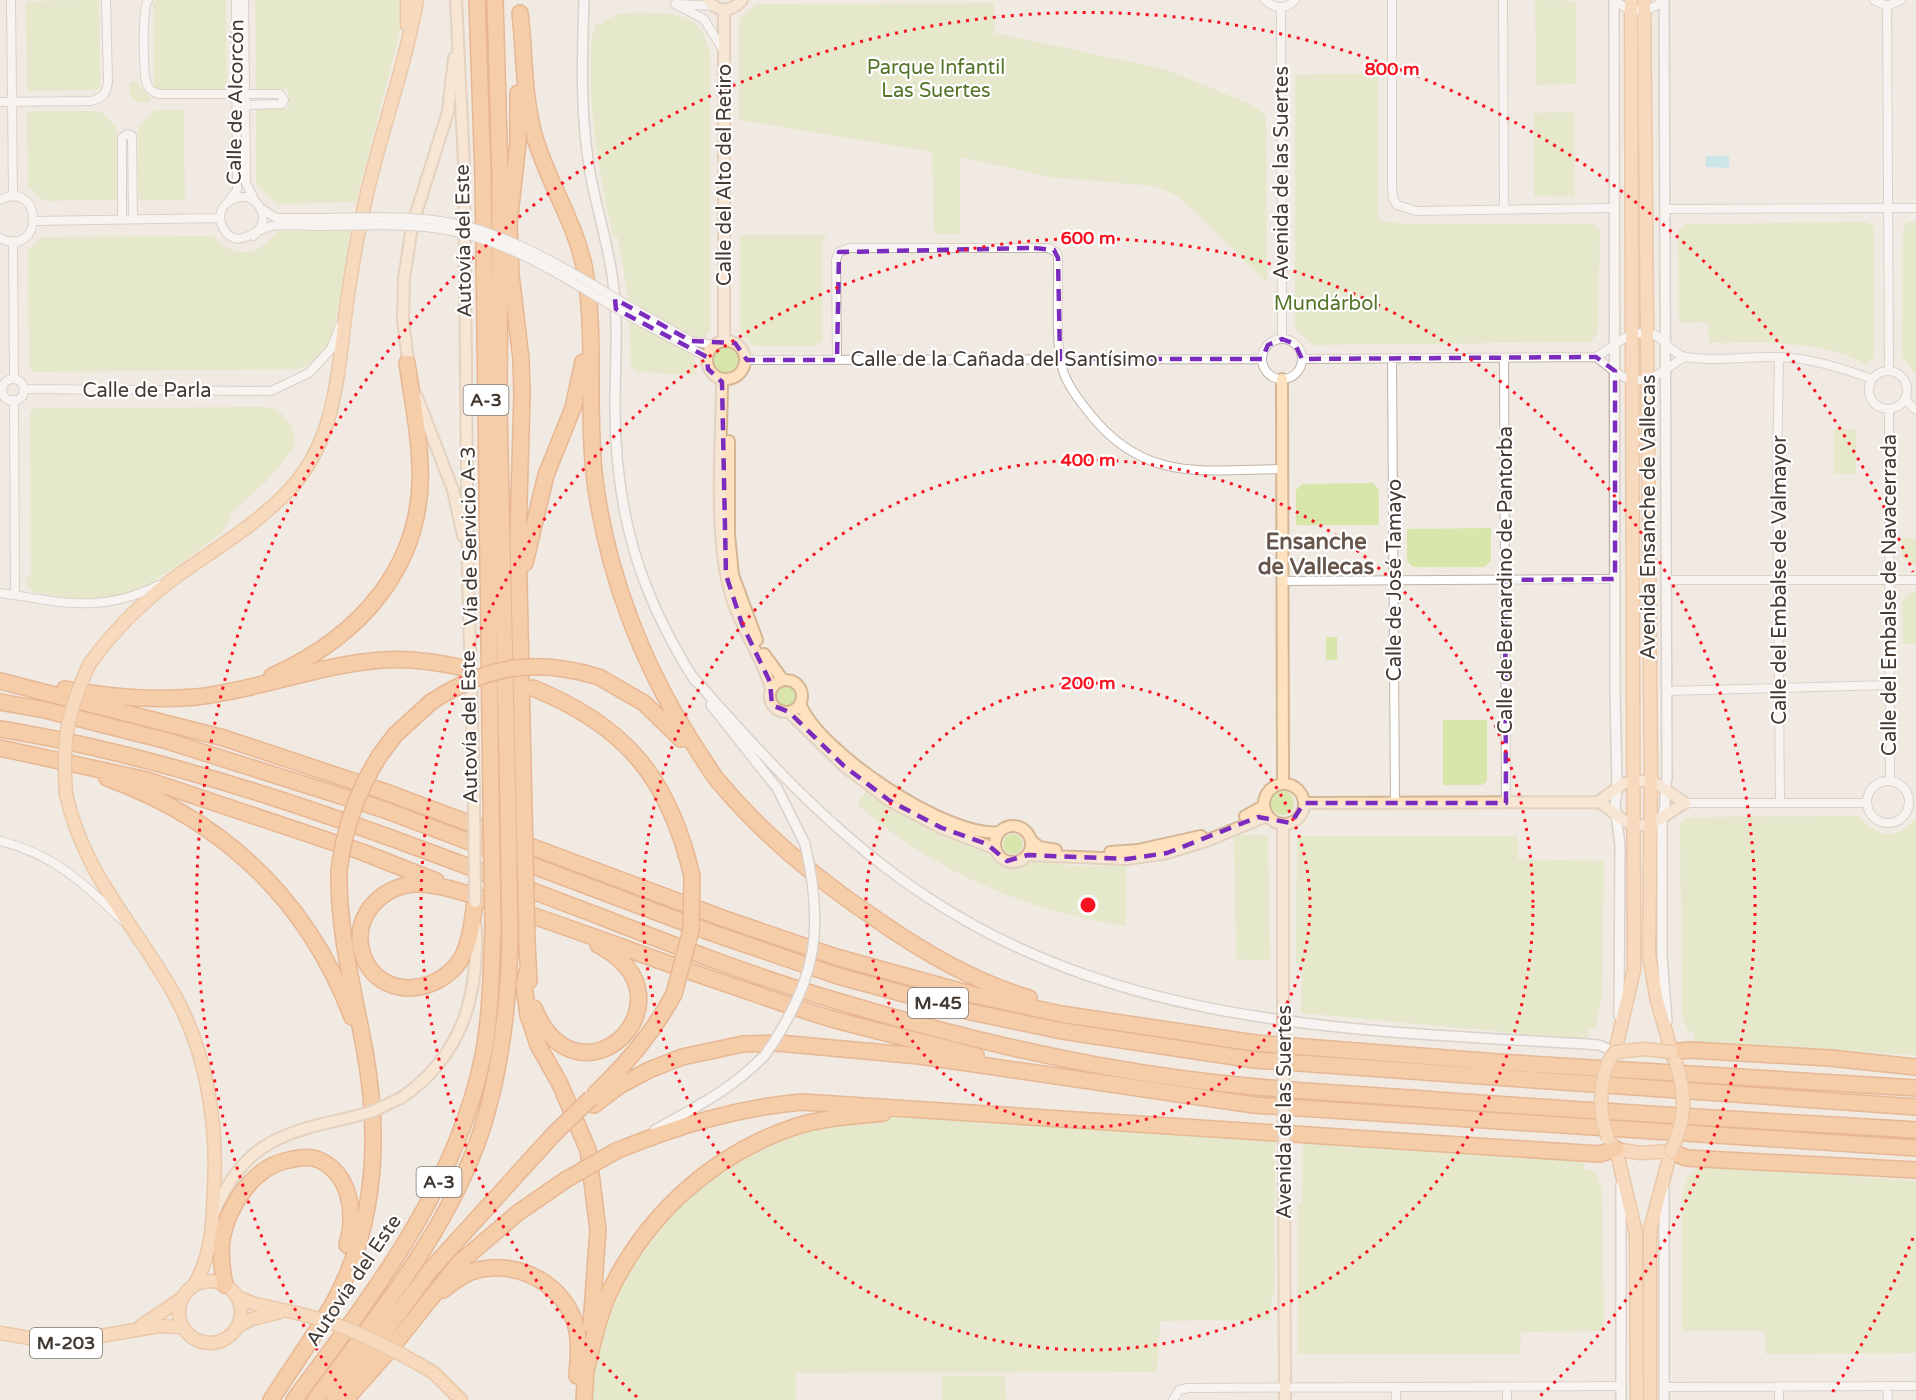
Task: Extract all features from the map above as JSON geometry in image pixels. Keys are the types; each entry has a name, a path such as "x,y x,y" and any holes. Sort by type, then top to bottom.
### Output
{"highway":[{"name":"Autovía del Este","path":"294,1400 381,1283 432,1200 464,1127 483,1054 493,928 483,176 477,0"},
{"name":"Autovía del Este","path":"315,1400 417,1259 448,1206 481,1130 501,1053 510,979 510,935 499,408 500,176 495,0"},
{"path":"520,7 526,98 535,140 571,221 584,267 595,482 610,553 629,618 649,667 674,713 717,779"},
{"path":"520,7 517,43 518,143 510,224 511,275 521,359 518,537 527,972 540,1023 552,1039 566,1049 590,1054 611,1048 628,1034 638,1016 640,998 631,972 613,953 547,919"},
{"path":"520,597 526,555 546,475 573,408 589,336"},
{"path":"241,688 275,675 347,632 381,596 400,561 414,527 420,495 420,464 407,363"},
{"path":"6,682 31,682 101,695 149,699 198,697 331,667 383,660 430,660 464,668"},
{"path":"271,1400 335,1299 358,1245 368,1207 374,1163 373,1100 340,924 339,871 344,838 354,805 380,755 395,735 431,702 469,680 495,671 525,666 573,669 599,677 644,703 669,725 785,850 836,892 900,936 954,967 1004,991 1062,1008 1129,1020 1154,1029"},
{"path":"6,682 224,738 383,791 724,918 836,957 974,995 1061,1014 1255,1043 1497,1062 1916,1088"},
{"path":"334,1400 432,1268 493,1198 592,1102 639,1050 658,1025 674,994 691,930 692,876 685,847 665,798 632,750 611,730 585,712 533,688"},
{"name":"M-45","path":"0,702 45,710 164,740 385,810 712,933 838,976 971,1012 1062,1031 1255,1060 1916,1107"},
{"name":"M-45","path":"0,729 40,735 154,762 372,833 716,961 837,1001 1059,1057 1182,1079 1256,1087 1496,1105 1916,1130"},
{"path":"224,738 385,810"},
{"path":"0,748 243,798 372,833"},
{"path":"51,758 152,796 201,823 251,863 289,904 318,944 344,997 366,1054"},
{"path":"147,780 362,852 478,900"},
{"path":"478,900 468,943 458,965 440,982 417,990 398,988 382,980 370,967 361,949 360,932 365,915 379,897 398,887 416,884 478,900 547,919 831,1018 1035,1071"},
{"path":"527,972 524,986 528,1014 538,1044 560,1084 588,1150 598,1230 584,1400"},
{"path":"592,1102 649,1070 710,1049 778,1042 840,1047 1035,1071 1254,1105 1916,1148"},
{"path":"1674,1058 1690,1050 1830,1058 1916,1066"},
{"path":"345,1400 392,1347 459,1263 519,1212 567,1179 616,1151 662,1132 757,1106 802,1102 845,1103 1599,1154 1616,1149"},
{"path":"585,1375 605,1304 626,1261 668,1206 692,1184 722,1162 758,1141 795,1127 841,1117 892,1112 974,1112"},
{"path":"1671,1151 1686,1158 1916,1170"},
{"path":"225,1285 221,1265 222,1239 231,1210 263,1170 281,1161 316,1158 333,1170 343,1182 350,1198 352,1230 343,1262 293,1366"},
{"path":"426,1303 453,1282 473,1271 497,1267 518,1270 538,1278 555,1290 576,1329 579,1349 574,1400"}],"main road":[{"path":"406,47 407,0"},
{"path":"194,1285 206,1263 213,1218 214,1137 205,1074 195,1043 174,994 128,927 85,852 73,825 66,794 64,761 66,728 73,698 90,663 131,615 178,576 247,528 292,487 316,450 330,414 341,368 345,313 365,201 417,0"},
{"name":"Vía de Servicio A-3","path":"213,1218 224,1190 251,1154 289,1133 371,1112 401,1098 423,1083 439,1066 461,1028 471,997 477,950 478,900 468,575 464,164 456,0"},
{"path":"712,4 736,6 742,0"},
{"name":"Calle del Alto del Retiro","path":"712,4 724,51 719,343"},
{"name":"Avenida Ensanche de Vallecas","path":"1638,5 1648,332 1651,780 1649,955 1652,982 1685,1100 1682,1124 1671,1151 1650,1230 1650,1400"},
{"name":"Avenida Ensanche de Vallecas","path":"1637,1400 1636,1233 1616,1149 1605,1131 1602,1103 1609,1059 1615,1052 1634,970 1633,334 1638,5"},
{"path":"457,34 448,112 412,226 404,279 403,321 407,363 419,402 453,490 468,575"},
{"path":"719,343 739,346 745,360 741,373 725,380 708,369 707,357 719,343"},
{"path":"1282,379 1283,783"},
{"path":"725,380 733,575 759,647 769,664 783,680"},
{"path":"725,380 723,561 734,605 771,688 769,697 772,705 779,711 789,712 838,761 890,801 942,828 996,849 1002,858 1013,862 1028,855 1127,859 1167,853 1206,841 1265,811"},
{"path":"771,688 783,680 792,681 799,687 802,695 800,704 805,715 830,742 895,794 962,826 989,834 1017,826 1025,830 1039,847 1056,850 1138,850 1204,835 1265,811"},
{"path":"789,712 800,704"},
{"path":"1304,803 1598,802 1624,821 1634,825 1651,825 1685,803 1651,780 1634,780 1598,802"},
{"path":"1283,783 1298,789 1304,803 1298,818 1283,824 1265,811 1267,791 1283,783"},
{"name":"Avenida de las Suertes","path":"1283,824 1285,1400"},
{"path":"996,849 1000,832"},
{"path":"1028,855 1031,840"},
{"path":"1615,1052 1644,1049 1674,1058"},
{"path":"1616,1149 1640,1153 1671,1151"},
{"path":"194,1285 206,1281 225,1285 237,1297 240,1306 237,1327"},
{"name":"M-203","path":"132,1330 152,1320 181,1299 194,1285"},
{"path":"237,1297 284,1311 321,1318 351,1330 434,1373 461,1400"},
{"path":"181,1299 178,1309 182,1327 197,1341 212,1343 226,1339 237,1327 252,1319 284,1311"},
{"name":"M-203","path":"0,1334 59,1343 101,1338 159,1326 182,1327"}],"street":[{"path":"11,0 13,196"},
{"path":"0,102 91,101 102,96 107,90 108,81 106,0"},
{"path":"148,0 145,10 146,79 150,89 158,94 280,94 284,100 282,104 246,105"},
{"name":"Calle de Alcorcón","path":"236,0 241,94 246,105 246,183 257,203"},
{"name":"Calle de Alcorcón","path":"228,202 237,190 244,0"},
{"path":"584,0 583,121 590,173 612,274 617,352 615,407 621,496 632,549 651,604 669,639 715,711 777,788 805,844 815,894 816,938 805,984 786,1026 765,1055 743,1078 709,1102 616,1151"},
{"path":"1265,0 1281,8 1295,0"},
{"path":"1392,0 1393,198 1405,209 1416,211 1613,208"},
{"path":"1503,0 1504,210"},
{"path":"1615,0 1623,8 1664,0"},
{"name":"Avenida Ensanche de Vallecas","path":"1615,0 1613,208 1615,344 1613,356 1616,371 1616,806 1618,815 1619,1027"},
{"name":"Avenida Ensanche de Vallecas","path":"1664,0 1667,779 1664,790 1666,807 1662,817 1662,955 1667,1032"},
{"path":"1874,0 1887,6 1901,0"},
{"path":"712,4 675,4 704,19 724,51"},
{"path":"1887,6 1889,370"},
{"name":"Avenida de las Suertes","path":"1281,8 1282,339"},
{"path":"122,219 122,138 127,134 132,136 133,218"},
{"path":"0,200 13,196 23,199 31,206 34,221 28,235 13,241 0,237"},
{"path":"315,222 276,218 244,196 228,202 220,218 224,230 234,238 253,236 268,227 315,222 426,219 453,223 490,233 533,252 707,357"},
{"path":"253,236 260,229 263,220 257,203"},
{"path":"1666,209 1916,208"},
{"path":"34,221 220,218"},
{"path":"13,241 14,379"},
{"path":"837,360 836,260 839,252 850,248 1054,250 1058,258 1060,358 1065,377 1092,416 1112,438 1139,457 1176,469 1281,469"},
{"name":"Calle de Parla","path":"24,389 271,391 309,373 331,349 345,313"},
{"path":"652,324 690,341 719,343"},
{"path":"1302,359 1596,357 1621,338 1648,332 1659,336 1665,344 1684,357"},
{"path":"1282,339 1295,344 1302,359 1296,372 1282,379 1267,372 1262,359 1268,345 1282,339"},
{"path":"1596,357 1622,377 1633,380 1648,380 1684,357 1779,357 1832,365 1872,379"},
{"name":"Calle del Embalse de Valmayor","path":"1779,357 1777,580 1780,803"},
{"name":"Calle de José Tamayo","path":"1392,358 1395,803"},
{"name":"Calle de Bernardino de Pantorba","path":"1504,358 1506,803"},
{"name":"Calle de la Cañada del Santísimo","path":"745,360 1262,359"},
{"path":"1889,370 1904,378 1908,389 1905,400 1895,408 1889,409 1877,406 1870,396 1872,379 1882,371 1889,370"},
{"path":"14,379 20,381 24,389 20,398 14,400 6,398 1,390 5,382 14,379"},
{"path":"14,400 15,595"},
{"path":"1905,400 1916,410"},
{"name":"Calle del Embalse de Navacerrada","path":"1889,409 1890,781"},
{"path":"0,593 71,604 105,604 137,596 178,576"},
{"path":"1282,581 1615,579"},
{"path":"1667,580 1916,580"},
{"path":"692,676 793,788 879,862 927,897 979,928 1041,958 1098,981 1144,995 1272,1021 1396,1032 1599,1045 1615,1052"},
{"path":"1667,691 1889,685"},
{"path":"1890,781 1904,787 1913,800 1904,817 1887,824 1871,815 1867,803 1868,796 1876,784 1890,781"},
{"path":"1685,803 1867,803"},
{"path":"0,841 22,846 76,876 128,927"},
{"name":"Avenida Ensanche de Vallecas","path":"1621,1400 1622,1171"},
{"name":"Avenida Ensanche de Vallecas","path":"1664,1182 1664,1400"},
{"path":"1173,1400 1179,1390 1188,1388 1621,1386"},
{"path":"1779,1386 1779,1400"},
{"path":"1887,1386 1888,1400"},
{"path":"1664,1387 1916,1386"},
{"path":"1396,1387 1396,1400"},
{"path":"1507,1387 1507,1400"}],"highlighted area":[{"path":"1034,248 1054,250 1058,258 1060,359 1262,359 1268,345 1282,339 1295,344 1302,359 1596,357 1615,371 1615,579 1505,580 1506,803 1304,803 1291,823 1258,817 1167,853 1127,859 1028,855 1007,861 987,844 942,828 890,801 844,766 789,712 772,705 770,682 742,624 726,575 722,382 708,369 707,357 616,309 615,299 691,341 735,343 747,360 837,360 839,252"}],"green space":[{"path":"96,0 99,3 100,87 97,90 30,91 27,87 26,4 29,1"},
{"path":"156,0 224,0 226,2 227,86 224,89 157,90 154,86 153,3"},
{"path":"255,0 404,0 402,24 356,202 276,204 256,184 256,109 289,108 288,89 256,89"},
{"path":"1535,0 1576,1 1576,84 1536,85"},
{"name":"Parque Infantil Las Suertes","path":"994,3 995,33 1164,69 1253,105 1266,117 1267,283 1176,195 1154,186 1049,177 960,157 960,234 934,234 932,152 739,120 739,19 756,4"},
{"path":"662,13 681,16 694,23 704,35 710,53 710,331 694,352 696,375 637,372 631,367 629,304 618,237 613,237 604,195 592,111 591,50 597,23 601,25 613,16 621,14"},
{"name":"Mundárbol","path":"1378,73 1378,220 1405,224 1594,224 1600,231 1598,329 1590,342 1313,345 1295,329 1295,75"},
{"path":"130,82 139,82 139,87 150,97 150,102 138,102 130,95"},
{"path":"155,110 184,110 185,200 142,200 138,197 138,127"},
{"path":"31,111 100,111 117,128 118,197 115,200 43,201 28,186 27,114"},
{"path":"1575,112 1575,197 1534,196 1534,113"},
{"path":"1867,222 1874,227 1874,358 1865,364 1847,356 1809,346 1709,343 1708,322 1679,323 1678,231 1686,224"},
{"path":"1908,222 1916,222 1916,375 1902,356 1903,228"},
{"path":"280,231 350,231 338,311 331,340 324,353 309,364 296,369 33,372 29,367 28,250 42,237 213,236 229,249 248,252 261,247"},
{"path":"740,235 827,235 823,242 823,340 816,346 754,346 740,331"},
{"path":"726,346 736,350 740,360 736,370 726,374 716,370 712,360 716,350"},
{"path":"268,407 280,413 288,421 296,444 270,478 229,515 229,521 222,533 178,566 146,586 111,598 93,600 71,598 34,592 28,587 25,577 31,577 30,413 34,408"},
{"path":"1834,429 1856,429 1856,474 1834,474"},
{"path":"1373,483 1379,490 1379,525 1296,525 1296,490 1302,484"},
{"path":"1491,528 1491,561 1484,567 1413,567 1407,561 1407,529"},
{"path":"1902,538 1916,538 1916,565 1909,564 1902,556"},
{"path":"1911,592 1916,592 1916,644 1903,644 1902,601"},
{"path":"1326,637 1337,637 1337,660 1326,660"},
{"path":"785,686 792,689 795,696 792,703 785,706 778,703 775,696 778,689"},
{"path":"1443,720 1487,720 1487,781 1482,785 1443,785"},
{"path":"866,791 927,827 982,849 1008,869 1037,861 1077,866 1126,865 1126,926 1089,919 1017,899 949,868 916,849 857,804"},
{"path":"1282,791 1287,792 1293,798 1293,808 1287,814 1282,815 1277,814 1271,808 1270,803 1271,798 1277,792"},
{"path":"1859,816 1873,829 1887,834 1901,831 1916,818 1916,1055 1694,1043 1694,1032 1688,1031 1682,1017 1680,823 1688,817"},
{"path":"1013,834 1020,837 1023,844 1020,851 1013,854 1006,851 1003,844 1006,837"},
{"path":"1268,835 1270,961 1236,959 1234,836"},
{"path":"1297,836 1518,836 1518,859 1604,861 1602,995 1596,1027 1588,1031 1587,1038 1569,1038 1301,1013 1302,966 1296,962"},
{"path":"901,1116 1275,1139 1275,1294 1272,1295 1270,1320 1160,1321 1157,1372 796,1373 796,1400 589,1400 596,1357 610,1314 629,1273 654,1235 683,1200 718,1171 756,1148 798,1132 823,1126"},
{"path":"1303,1140 1584,1161 1584,1170 1595,1171 1602,1189 1604,1331 1521,1332 1520,1354 1298,1354 1297,1203 1302,1203"},
{"path":"1695,1165 1916,1181 1916,1353 1765,1354 1765,1331 1682,1331 1682,1196 1687,1177 1695,1172"},
{"path":"942,1376 1005,1376 1006,1400 942,1400"}],"water":[{"path":"1706,156 1729,156 1729,168 1706,167"}],"district":[{"name":"Ensanche de Vallecas","path":"1316,554"}]}
